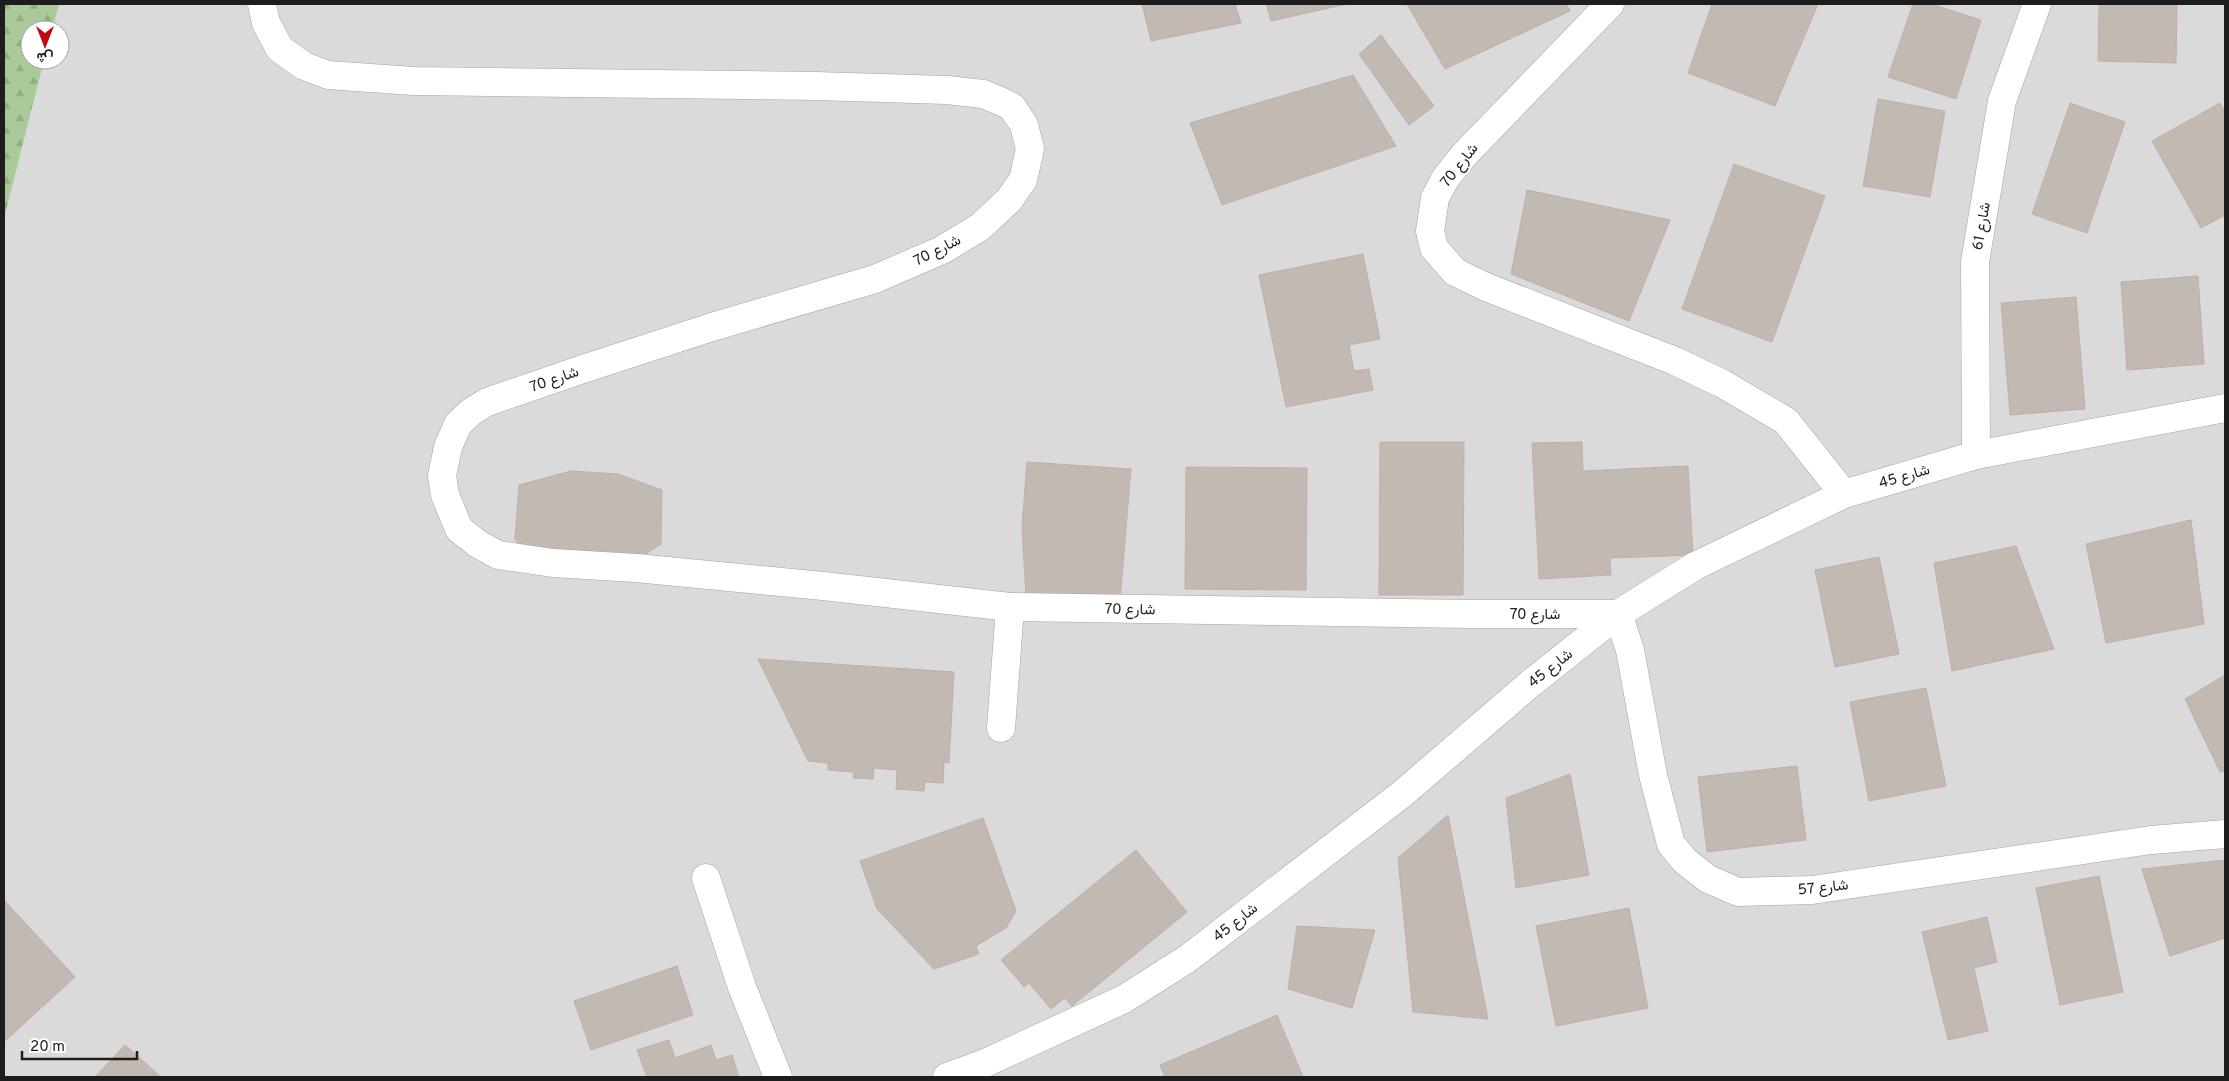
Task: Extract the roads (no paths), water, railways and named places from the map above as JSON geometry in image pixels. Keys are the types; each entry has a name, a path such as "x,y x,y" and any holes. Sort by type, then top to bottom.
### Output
{"street":[{"name":"شارع 70","path":"262,4 266,23 280,49 304,66 328,75 413,81 816,86 947,90 983,94 1012,107 1021,118 1030,149 1023,180 1009,200 980,227 942,250 875,279 712,327 487,402 471,412 458,424 448,447 442,476 448,508 459,529 478,544 498,555 553,563 636,568 823,586 1010,607 1469,614 1618,614"},
{"name":"شارع 70","path":"1610,4 1464,155 1445,179 1435,198 1431,217 1430,231 1434,248 1455,272 1463,276 1486,287 1675,361 1723,384 1778,416 1786,421 1844,494"},
{"name":"شارع 61","path":"1976,455 1975,262 2002,101 2037,4"},
{"name":"شارع 45","path":"947,1077 984,1064 1124,999 1187,959 1402,794 1531,683 1618,614 1695,566 1844,494 1976,455 2225,408"},
{"path":"1002,728 1010,607"},
{"name":"شارع 57","path":"1618,614 1630,650 1653,775 1671,844 1685,861 1708,879 1738,892 1812,890 2151,840 2225,834"},
{"path":"706,878 742,987 778,1077"}]}
